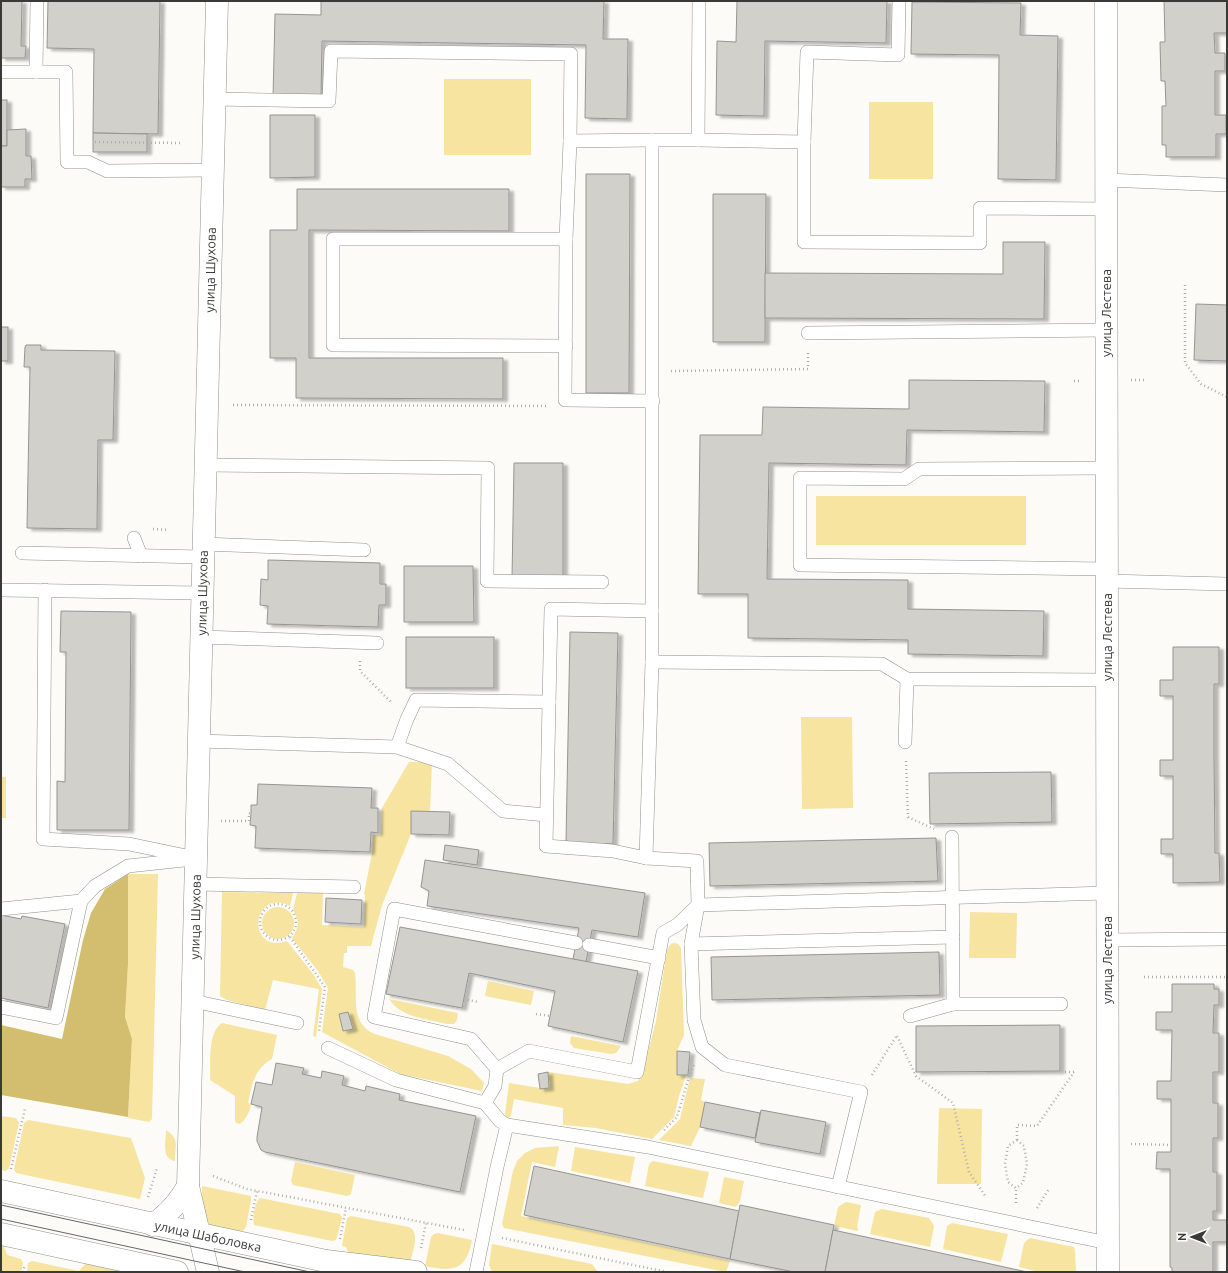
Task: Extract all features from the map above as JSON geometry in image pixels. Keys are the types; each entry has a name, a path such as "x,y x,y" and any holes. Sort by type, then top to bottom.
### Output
{"street":[{"name":"улица Шухова","path":"208,1272 188,1186 201,593 217,1"},
{"name":"улица Лестева","path":"1106,1 1108,1272"},
{"name":"улица Шаболовка","path":"6,1183 153,1225 326,1261 416,1272"},
{"path":"153,1225 174,1207 188,1186"},
{"path":"1,1234 177,1272"}],"lane":[{"path":"36,72 37,1"},
{"path":"698,140 699,1"},
{"path":"899,1 898,55 807,52 804,142 804,242 980,243 980,208 1106,210"},
{"path":"214,99 329,101 331,51 571,54 570,141 566,239 565,400 653,401"},
{"path":"1,72 66,72 67,162 88,162 107,171 212,170"},
{"path":"646,858 652,662 652,140"},
{"path":"570,141 698,140 804,142"},
{"path":"1106,180 1227,185"},
{"path":"566,239 333,239 333,345 566,346"},
{"path":"808,333 1106,330"},
{"path":"205,465 488,468 487,581 602,582"},
{"path":"1106,468 919,469 904,479 800,478 800,565 1106,575 1227,584"},
{"path":"134,538 141,556"},
{"path":"22,553 141,556 203,551 314,552 364,550"},
{"path":"1,590 201,593"},
{"path":"45,590 43,839 129,844 196,858"},
{"path":"652,611 551,609 546,846 613,851 646,858 697,861 698,905 691,944 694,1020 702,1047 725,1065 861,1092 838,1187"},
{"path":"201,637 377,643"},
{"path":"652,662 882,664 907,679 1107,680"},
{"path":"905,742 907,679"},
{"path":"397,747 407,719 416,700 549,702"},
{"path":"198,741 397,747 448,764 503,811 546,815"},
{"path":"952,837 954,1004"},
{"path":"1,1007 56,1018 81,901 95,886 128,866 196,858"},
{"path":"195,884 354,887"},
{"path":"497,1069 529,1051 637,1072 663,933 676,925 698,905 1107,893"},
{"path":"1,909 81,901"},
{"path":"485,1102 495,1086 497,1069 470,1039 374,1017 394,909 658,958"},
{"path":"691,944 953,936"},
{"path":"1107,940 1227,939"},
{"path":"193,1001 296,1023"},
{"path":"910,1016 954,1004 1061,1004"},
{"path":"328,1048 396,1080 485,1102 500,1121 507,1125 648,1147 1108,1243"},
{"path":"476,1272 507,1125"}],"path":[{"path":"93,142 180,143"},
{"path":"1185,285 1185,363 1201,384 1227,397"},
{"path":"653,371 808,369 808,333"},
{"path":"233,405 545,407 565,400"},
{"path":"149,529 169,530"},
{"path":"360,643 360,671 407,719"},
{"path":"905,742 908,817 952,837"},
{"path":"220,821 249,821 249,813 250,814"},
{"path":"279,904 286,905 292,910 296,916 297,924 295,932 290,937 276,941 269,939 264,934 260,921 262,914 266,909 272,905 279,904"},
{"path":"290,937 325,987 318,1036"},
{"path":"1144,977 1227,977"},
{"path":"464,999 478,1002"},
{"path":"536,1014 550,1016"},
{"path":"861,1092 910,1016"},
{"path":"896,1036 916,1076 953,1103 969,1172 1002,1220"},
{"path":"1017,1140 1008,1146 1005,1164 1008,1182 1016,1188 1023,1183 1027,1164 1024,1146 1017,1140 1017,1125 1037,1126 1074,1072 1065,1072"},
{"path":"648,1147 677,1117 689,1077"},
{"path":"6,1183 25,1109"},
{"path":"1161,1145 1171,1145"},
{"path":"147,1200 157,1168"},
{"path":"212,1176 247,1189 484,1234 667,1272"}],"shaded area":[{"path":"444,79 531,79 531,155 444,155"},
{"path":"869,102 933,102 933,179 869,179"},
{"path":"816,496 1026,496 1026,545 816,545"},
{"path":"801,717 852,717 853,808 802,809"},
{"path":"409,762 432,762 430,811 411,811 411,834 382,905 371,946 347,946 347,953 344,953 343,967 353,970 355,973 356,1008 361,1023 367,1029 375,1034 448,1056 471,1069 484,1083 482,1091 400,1074 322,1032 328,988 318,971 292,938 298,924 297,917 293,910 297,893 323,893 322,925 364,927 364,894 372,853 373,835 381,835 382,808"},
{"path":"1,777 6,777 6,818 1,818"},
{"path":"128,874 158,874 152,1119 149,1122 128,1118 132,1039 125,1017 128,964"},
{"path":"128,874 128,964 125,1017 132,1039 128,1117 1,1095 1,1025 62,1039 83,940 91,913 105,889"},
{"path":"222,892 293,893 290,906 277,903 267,905 261,912 258,922 260,931 265,939 274,943 287,941 313,974 322,989 316,1037 313,1036 319,989 273,980 265,1010 227,1000 220,996"},
{"path":"275,907 281,907 290,911 294,923 290,935 281,939 275,939 266,935 262,926 262,920 266,911"},
{"path":"970,912 1017,913 1016,958 969,958"},
{"path":"671,944 678,944 681,948 684,1035 677,1051 677,1075 686,1075 674,1117 652,1139 596,1128 563,1125 563,1108 514,1099 511,1115 509,1118 506,1117 505,1114 509,1083 540,1089 549,1088 548,1072 628,1084 638,1081 642,1075 656,1021 667,950"},
{"path":"488,981 534,991 531,1005 485,996"},
{"path":"389,999 458,1013 457,1020 454,1024 447,1024 415,1017 400,1010"},
{"path":"222,1023 277,1035 272,1059 261,1068 255,1078 248,1103 251,1104 250,1110 246,1118 240,1124 236,1123 235,1120 235,1096 210,1080 212,1041 217,1028"},
{"path":"571,1036 621,1046 616,1053 611,1054 574,1048 570,1043"},
{"path":"690,1078 705,1079 701,1100 705,1102 700,1127 691,1146 659,1140 680,1119"},
{"path":"939,1108 982,1109 981,1184 937,1184"},
{"path":"1,1116 16,1118 19,1123 9,1168 6,1171 1,1170"},
{"path":"28,1120 131,1138 145,1178 140,1199 16,1173 14,1169 24,1123"},
{"path":"166,1130 173,1136 176,1143 175,1161 171,1160 166,1153"},
{"path":"559,1146 555,1167 532,1162 521,1216 730,1261 726,1272 504,1228 502,1224 513,1171 517,1161 525,1153 535,1148"},
{"path":"575,1147 635,1157 630,1183 571,1171"},
{"path":"653,1161 709,1172 703,1198 645,1186 649,1164"},
{"path":"295,1162 355,1175 351,1194 347,1196 293,1185 291,1181"},
{"path":"724,1177 744,1181 740,1201 736,1207 719,1203"},
{"path":"202,1186 251,1196 246,1227 239,1235 219,1230 208,1222 205,1216 202,1198"},
{"path":"260,1198 340,1214 342,1218 336,1240 332,1241 254,1225 254,1210"},
{"path":"846,1202 861,1205 857,1227 858,1231 834,1226 838,1207"},
{"path":"882,1209 929,1218 934,1226 930,1247 870,1234 875,1212"},
{"path":"351,1216 409,1227 413,1230 415,1244 410,1264 349,1255 346,1247 342,1246 347,1218"},
{"path":"952,1223 1008,1234 1001,1262 943,1249 947,1226"},
{"path":"438,1233 472,1240 466,1258 457,1267 443,1269 425,1266 431,1237"},
{"path":"1030,1238 1074,1247 1076,1272 1039,1272 1019,1267 1024,1243"},
{"path":"1,1240 7,1255 21,1259 23,1263 21,1272 1,1272"},
{"path":"492,1244 592,1264 598,1272 492,1272 489,1265"},
{"path":"32,1261 79,1271 88,1261 127,1272 27,1272 28,1263"}],"building":[{"path":"1,1 22,1 21,46 26,46 25,58 1,58"},
{"path":"48,1 160,1 158,134 93,133 94,49 47,48"},
{"path":"321,1 604,1 603,39 628,39 627,119 585,118 586,45 322,41 321,99 273,98 275,14 321,15"},
{"path":"737,1 887,1 886,43 765,41 764,116 716,115 717,41 736,42"},
{"path":"1164,1 1227,1 1227,33 1214,33 1215,53 1225,53 1225,71 1215,71 1215,115 1226,115 1226,134 1216,134 1216,157 1166,157 1166,145 1162,145 1162,106 1166,106 1165,81 1161,81 1160,42 1165,42"},
{"path":"912,2 1021,3 1020,35 1058,36 1056,180 998,179 999,55 911,54"},
{"path":"1,100 7,100 7,146 1,146"},
{"path":"270,115 315,115 315,177 270,178"},
{"path":"26,129 26,156 31,156 32,179 25,179 25,187 1,187 1,146 7,146 7,130"},
{"path":"93,133 147,134 147,152 93,152"},
{"path":"586,174 630,174 629,393 586,393"},
{"path":"297,189 509,189 509,231 309,230 309,358 503,358 503,399 296,398 296,358 270,358 270,230 297,230"},
{"path":"713,194 766,194 765,342 713,342"},
{"path":"1003,242 1045,242 1044,319 765,318 765,273 1003,274"},
{"path":"1196,304 1227,305 1227,361 1194,360"},
{"path":"1,327 8,327 8,361 1,361"},
{"path":"26,345 41,345 41,350 115,351 113,440 98,440 97,529 27,528 30,367 24,367"},
{"path":"909,380 1045,381 1044,432 907,430 906,465 769,463 767,579 908,580 908,609 1044,611 1043,656 908,654 908,640 748,638 748,594 698,594 700,435 762,435 763,407 909,409"},
{"path":"514,463 563,463 563,578 512,578"},
{"path":"268,560 380,563 380,584 386,584 386,605 379,605 378,627 267,624 268,606 260,605 261,579 268,580"},
{"path":"404,566 473,566 474,622 404,622"},
{"path":"61,611 131,612 129,830 57,830 57,781 65,782 66,652 60,652"},
{"path":"570,632 618,633 613,844 566,843"},
{"path":"406,637 494,637 494,688 406,688"},
{"path":"1173,647 1219,647 1219,684 1214,684 1214,758 1215,853 1219,853 1220,882 1173,883 1173,854 1161,854 1161,839 1173,839 1173,776 1160,776 1160,760 1173,760 1173,696 1160,696 1160,680 1173,680"},
{"path":"1051,772 1052,822 930,824 929,773"},
{"path":"258,784 372,788 371,808 378,808 378,833 371,832 370,852 255,848 256,826 250,825 251,805 257,805"},
{"path":"411,811 450,812 449,835 411,834"},
{"path":"936,838 938,881 710,886 709,843"},
{"path":"445,845 479,850 477,865 443,860"},
{"path":"425,860 645,893 638,937 592,930 586,962 573,959 579,928 427,906 429,891 421,887"},
{"path":"326,898 362,900 361,924 325,922"},
{"path":"1,915 21,919 22,916 65,924 48,1008 1,998"},
{"path":"400,927 638,971 623,1042 548,1026 555,991 469,973 462,1008 386,994"},
{"path":"939,952 940,995 712,1000 711,957"},
{"path":"1172,984 1214,984 1214,989 1219,989 1219,1005 1214,1005 1213,1033 1219,1033 1219,1072 1213,1072 1213,1103 1218,1103 1218,1138 1213,1138 1213,1172 1217,1172 1217,1211 1213,1211 1213,1220 1227,1220 1227,1242 1213,1242 1213,1272 1172,1272 1172,1268 1170,1267 1170,1169 1156,1169 1157,1152 1171,1152 1171,1099 1157,1099 1157,1081 1171,1081 1172,1030 1156,1030 1156,1012 1172,1012"},
{"path":"348,1012 353,1029 343,1031 339,1014"},
{"path":"1060,1025 1060,1071 916,1072 916,1026"},
{"path":"677,1051 690,1052 688,1075 677,1075"},
{"path":"276,1063 304,1068 302,1074 321,1078 322,1071 344,1076 342,1085 365,1091 366,1086 400,1094 399,1100 476,1116 460,1192 261,1150 257,1137 262,1107 251,1104 256,1082 272,1085"},
{"path":"548,1072 549,1088 540,1089 538,1074"},
{"path":"705,1102 760,1113 755,1138 700,1127"},
{"path":"761,1110 826,1122 820,1154 755,1142"},
{"path":"534,1166 739,1211 730,1259 524,1215"},
{"path":"740,1205 834,1225 825,1272 794,1272 730,1259"},
{"path":"833,1230 936,1252 1027,1272 825,1272"}],"tram line":[{"path":"1,1205 310,1272"},
{"path":"1,1219 245,1272"}]}
